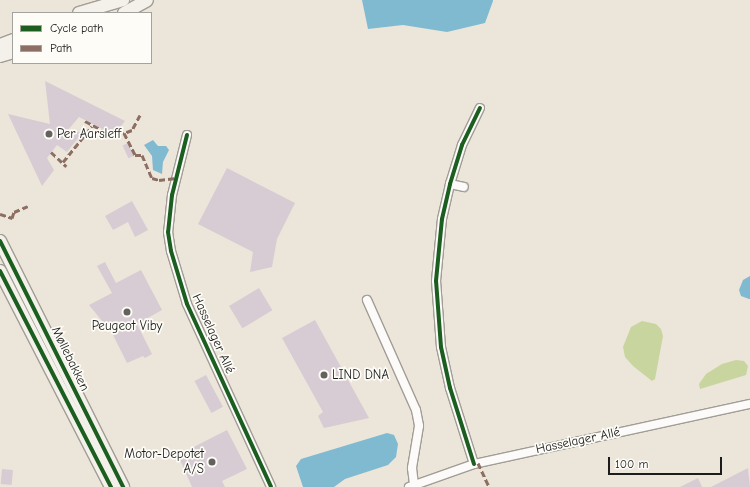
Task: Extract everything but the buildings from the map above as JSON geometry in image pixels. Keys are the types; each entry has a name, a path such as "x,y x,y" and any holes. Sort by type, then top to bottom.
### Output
{"main road":[{"path":"82,12 123,0"},
{"path":"97,12 127,0"},
{"path":"126,12 147,0"},
{"path":"0,38 12,33"},
{"path":"0,45 12,40"},
{"path":"0,56 12,52"},
{"name":"Møllebakken","path":"0,241 123,487"},
{"name":"Møllebakken","path":"0,271 110,487"}],"street":[{"path":"474,464 450,388 436,309 438,247 450,184 462,145 480,108"},
{"name":"Hasselager Allé","path":"187,135 172,195 168,232 171,251 187,304 271,487"},
{"path":"450,184 464,187"},
{"path":"367,300 416,410 419,426 412,468 411,486"},
{"name":"Hasselager Allé","path":"411,486 474,464 750,404"}],"green space":[{"path":"642,321 656,324 661,329 663,336 655,379 652,381 633,366 625,357 623,347 631,327"},
{"path":"736,360 744,361 748,366 746,375 700,389 699,384 706,374 722,364"}],"water":[{"path":"362,0 493,1 485,23 447,32 403,25 368,29"},
{"path":"153,140 158,146 166,146 169,150 163,162 162,174 153,170 152,156 144,145"},
{"path":"750,276 749,299 741,296 739,290 743,280"},
{"path":"387,433 394,435 398,444 396,457 388,465 345,479 334,487 303,487 296,466 301,459"}],"marked path":[{"path":"140,115 132,130 124,133 135,155 142,155 152,178 159,180 176,178"},
{"path":"85,121 115,137 124,133"},
{"path":"63,162 92,126"},
{"path":"51,152 66,166"},
{"path":"0,214 12,218 14,212 28,206"},
{"path":"478,463 489,487"}],"cycle path":[{"path":"474,464 450,388 441,347 436,281 442,219 450,184 462,145 480,108"},
{"path":"187,135 172,195 168,232 171,251 187,304 271,487"},
{"path":"0,241 123,487"},
{"path":"0,271 111,487"}],"place":[{"name":"Per Aarsleff","path":"49,134"},
{"name":"Peugeot Viby","path":"127,312"},
{"name":"LIND DNA","path":"324,375"},
{"name":"Motor-Depotet A/S","path":"212,462"}]}
